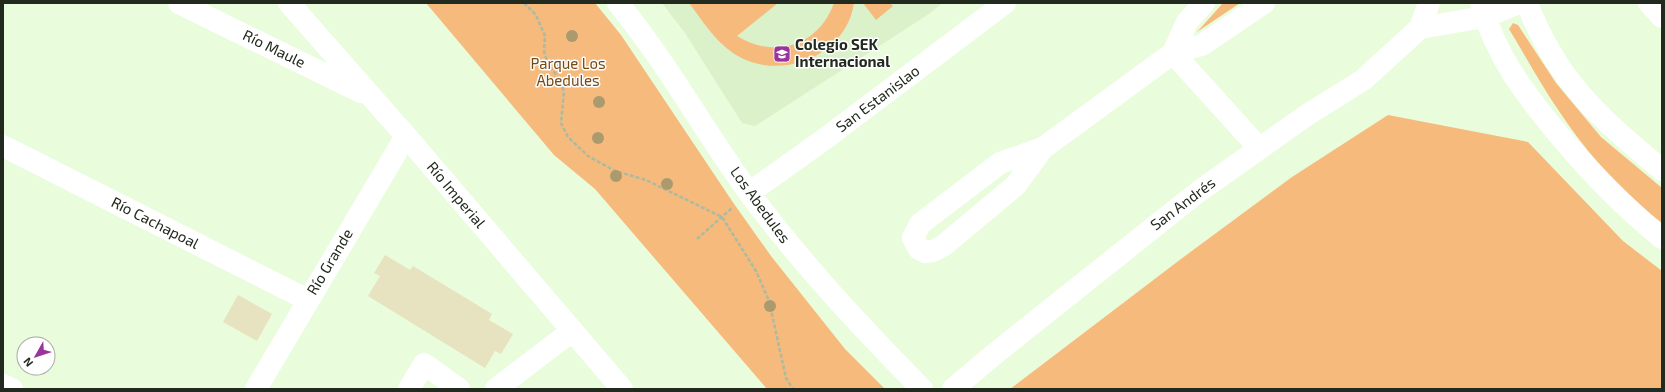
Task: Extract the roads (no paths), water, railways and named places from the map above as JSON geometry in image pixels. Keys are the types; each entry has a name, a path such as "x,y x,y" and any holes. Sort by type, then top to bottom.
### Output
{"street":[{"name":"Río Maule","path":"179,3 369,96"},
{"name":"Río Imperial","path":"289,3 369,96 406,136 622,389"},
{"name":"Los Abedules","path":"618,3 677,85 749,193 788,244 850,316 922,389"},
{"name":"San Estanislao","path":"749,193 832,134 1005,3"},
{"path":"1172,53 1187,22 1204,3"},
{"path":"1043,148 1016,185 943,246 933,251 925,252 915,244 913,238 920,224 1000,163 1043,148 1172,53 1202,45 1264,3"},
{"name":"San Andrés","path":"953,389 996,352 1198,192 1259,148 1363,80 1420,28 1429,3"},
{"path":"1420,28 1482,10 1518,3"},
{"path":"1527,3 1545,43 1574,88 1611,127 1662,170"},
{"path":"1649,3 1662,17"},
{"path":"1482,10 1495,43 1508,69 1529,98 1582,162 1634,215 1662,238"},
{"path":"1172,53 1259,148"},
{"name":"Río Grande","path":"256,389 406,136"},
{"name":"Río Cachapoal","path":"3,146 308,300"},
{"path":"496,389 572,331"},
{"path":"409,389 424,364 459,389"},
{"path":"3,385 12,389"}],"place":[{"name":"Colegio SEK Internacional","path":"782,54"}],"park label":[{"name":"Parque Los Abedules","path":"568,72"}]}
